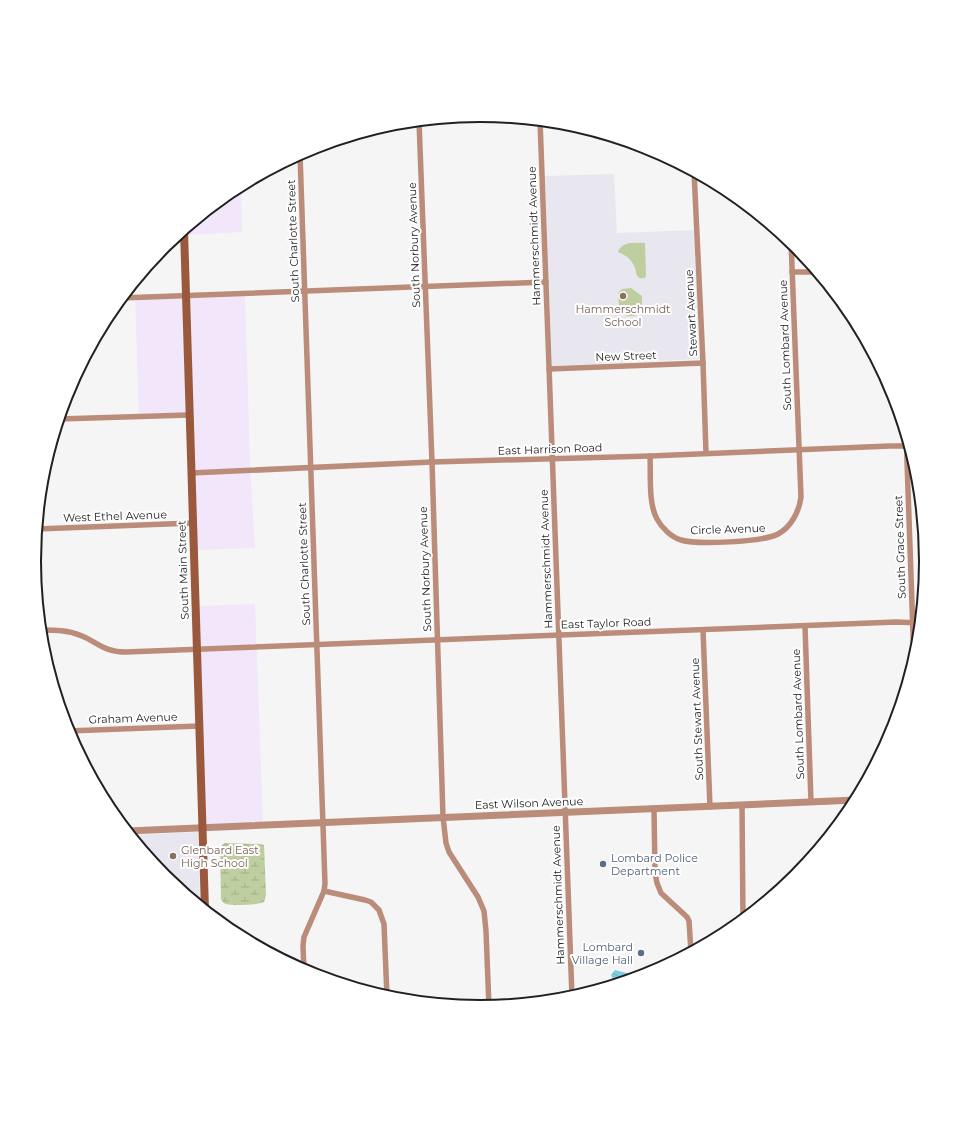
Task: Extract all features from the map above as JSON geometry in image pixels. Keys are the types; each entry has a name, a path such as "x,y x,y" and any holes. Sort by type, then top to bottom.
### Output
{"main road":[{"name":"South Main Street","path":"184,237 205,903"}],"street":[{"name":"Hammerschmidt Avenue","path":"540,125 572,991"},
{"name":"South Norbury Avenue","path":"419,126 426,286 443,817 446,843 449,852 478,897 484,911 489,1000"},
{"name":"South Charlotte Street","path":"300,160 324,891 304,938 304,963"},
{"name":"Stewart Avenue","path":"694,177 706,453"},
{"name":"South Lombard Avenue","path":"791,250 799,449"},
{"path":"792,272 812,272"},
{"path":"129,298 546,282"},
{"name":"New Street","path":"549,369 703,363"},
{"path":"64,419 189,415"},
{"name":"East Harrison Road","path":"191,473 432,462 650,456 799,449 905,446"},
{"name":"Circle Avenue","path":"650,456 652,507 657,519 666,531 677,538 692,542 758,540 771,538 778,534 787,527 796,515 800,497 799,449"},
{"name":"South Grace Street","path":"908,461 913,637"},
{"name":"West Ethel Avenue","path":"42,529 193,523"},
{"name":"East Taylor Road","path":"47,630 60,630 83,636 101,647 120,652 896,622 913,623"},
{"name":"South Lombard Avenue","path":"805,626 811,802"},
{"name":"South Stewart Avenue","path":"703,630 710,807"},
{"name":"Graham Avenue","path":"75,731 199,726"},
{"name":"East Wilson Avenue","path":"133,831 849,800"},
{"path":"742,805 743,914"},
{"path":"654,809 655,873 657,883 661,893 689,920 691,947"},
{"path":"324,891 366,900 371,902 379,910 384,924 388,990"}],"shaded area":[{"name":"Hammerschmidt School","path":"614,174 617,233 694,230 700,359 552,366 545,176"},
{"path":"241,193 242,232 187,235 213,212"},
{"path":"183,293 186,416 139,418 135,295"},
{"path":"245,296 250,462 255,548 197,550 188,298"},
{"path":"255,604 263,823 204,826 198,606"},
{"name":"Glenbard East High School","path":"198,832 200,899 170,872 137,835"}],"green space":[{"path":"645,243 646,275 645,278 639,278 634,265 630,260 618,252 622,246 626,244"},
{"path":"631,288 642,296 642,304 639,308 639,312 635,316 627,316 623,313 623,309 619,305 618,293 622,289"},
{"path":"225,843 264,845 266,895 264,902 257,904 229,905 224,903 221,899 220,849"}],"water":[{"path":"615,970 630,974 613,980 611,975"}],"place":[{"name":"Hammerschmidt School","path":"623,296"},
{"name":"Glenbard East High School","path":"173,856"},
{"name":"Lombard Police Department","path":"603,864"},
{"name":"Lombard Village Hall","path":"641,953"}]}
